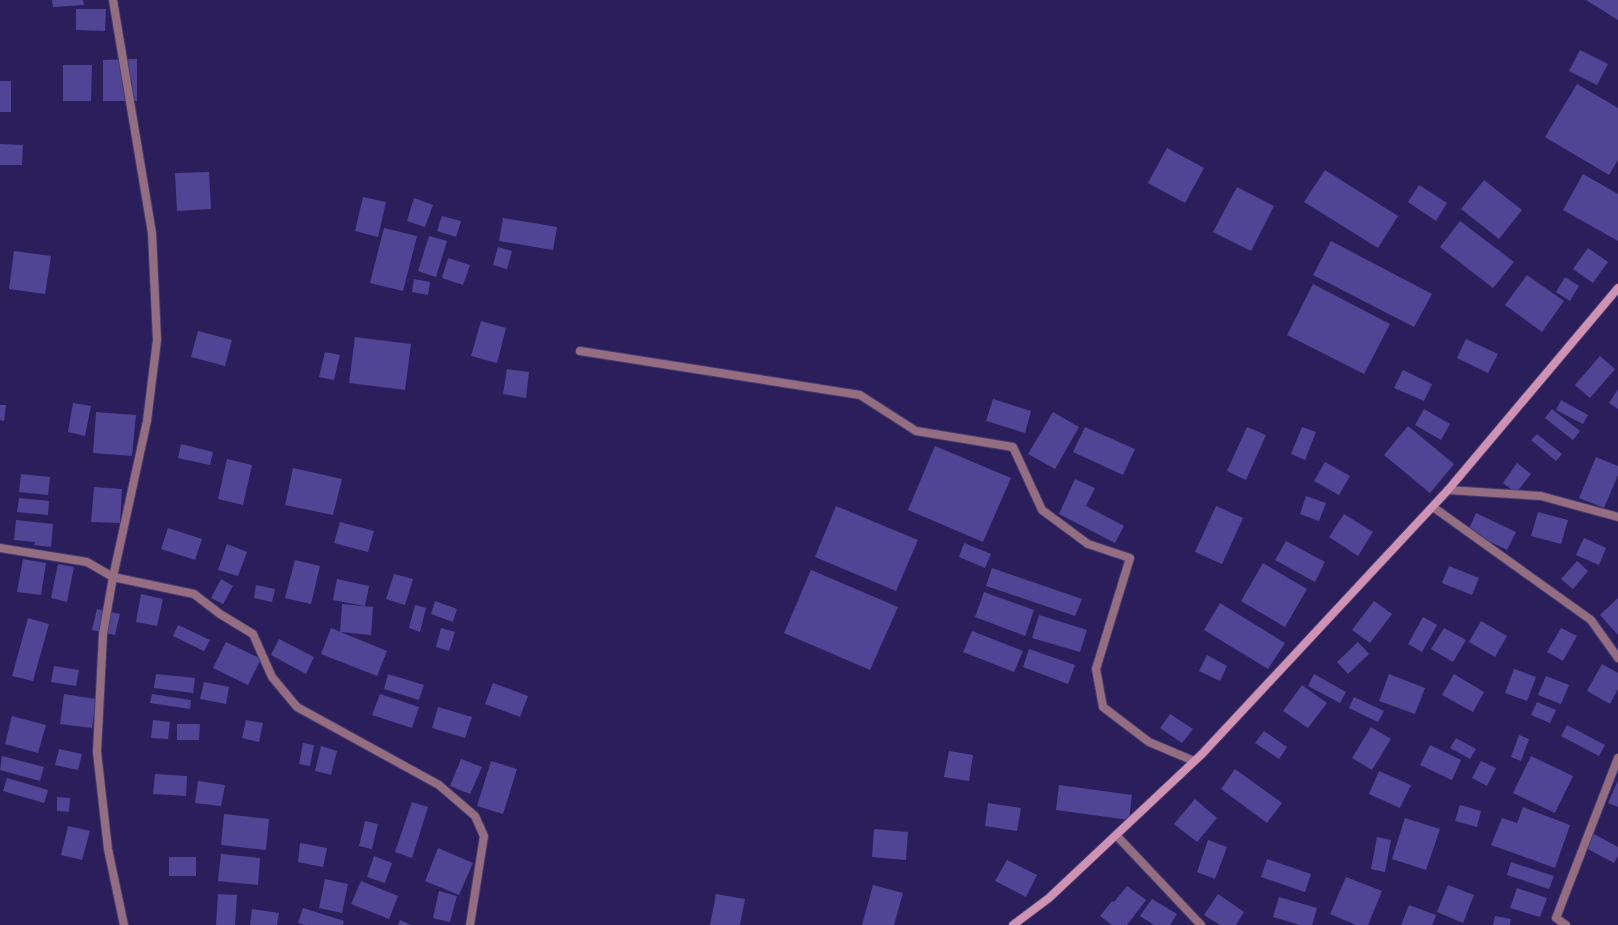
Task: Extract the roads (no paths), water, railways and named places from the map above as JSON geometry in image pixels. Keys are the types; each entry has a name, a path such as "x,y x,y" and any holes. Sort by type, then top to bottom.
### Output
{"main road":[{"path":"1013,925 1049,898 1194,761 1433,507 1618,288"}],"street":[{"path":"113,0 152,233 157,340 147,421 113,577 103,634 97,752 108,849 124,925"},
{"path":"580,351 860,395 916,431 1013,447 1042,510 1088,544 1130,558 1096,669 1103,707 1149,742 1194,761"},
{"path":"1448,490 1541,496 1618,517"},
{"path":"1433,507 1591,620 1618,658"},
{"path":"0,548 87,562 113,577 194,594 220,614 253,634 272,677 297,707 439,785 475,816 484,836 470,925"},
{"path":"1566,925 1556,918 1618,758"},
{"path":"1116,835 1201,925"}]}
